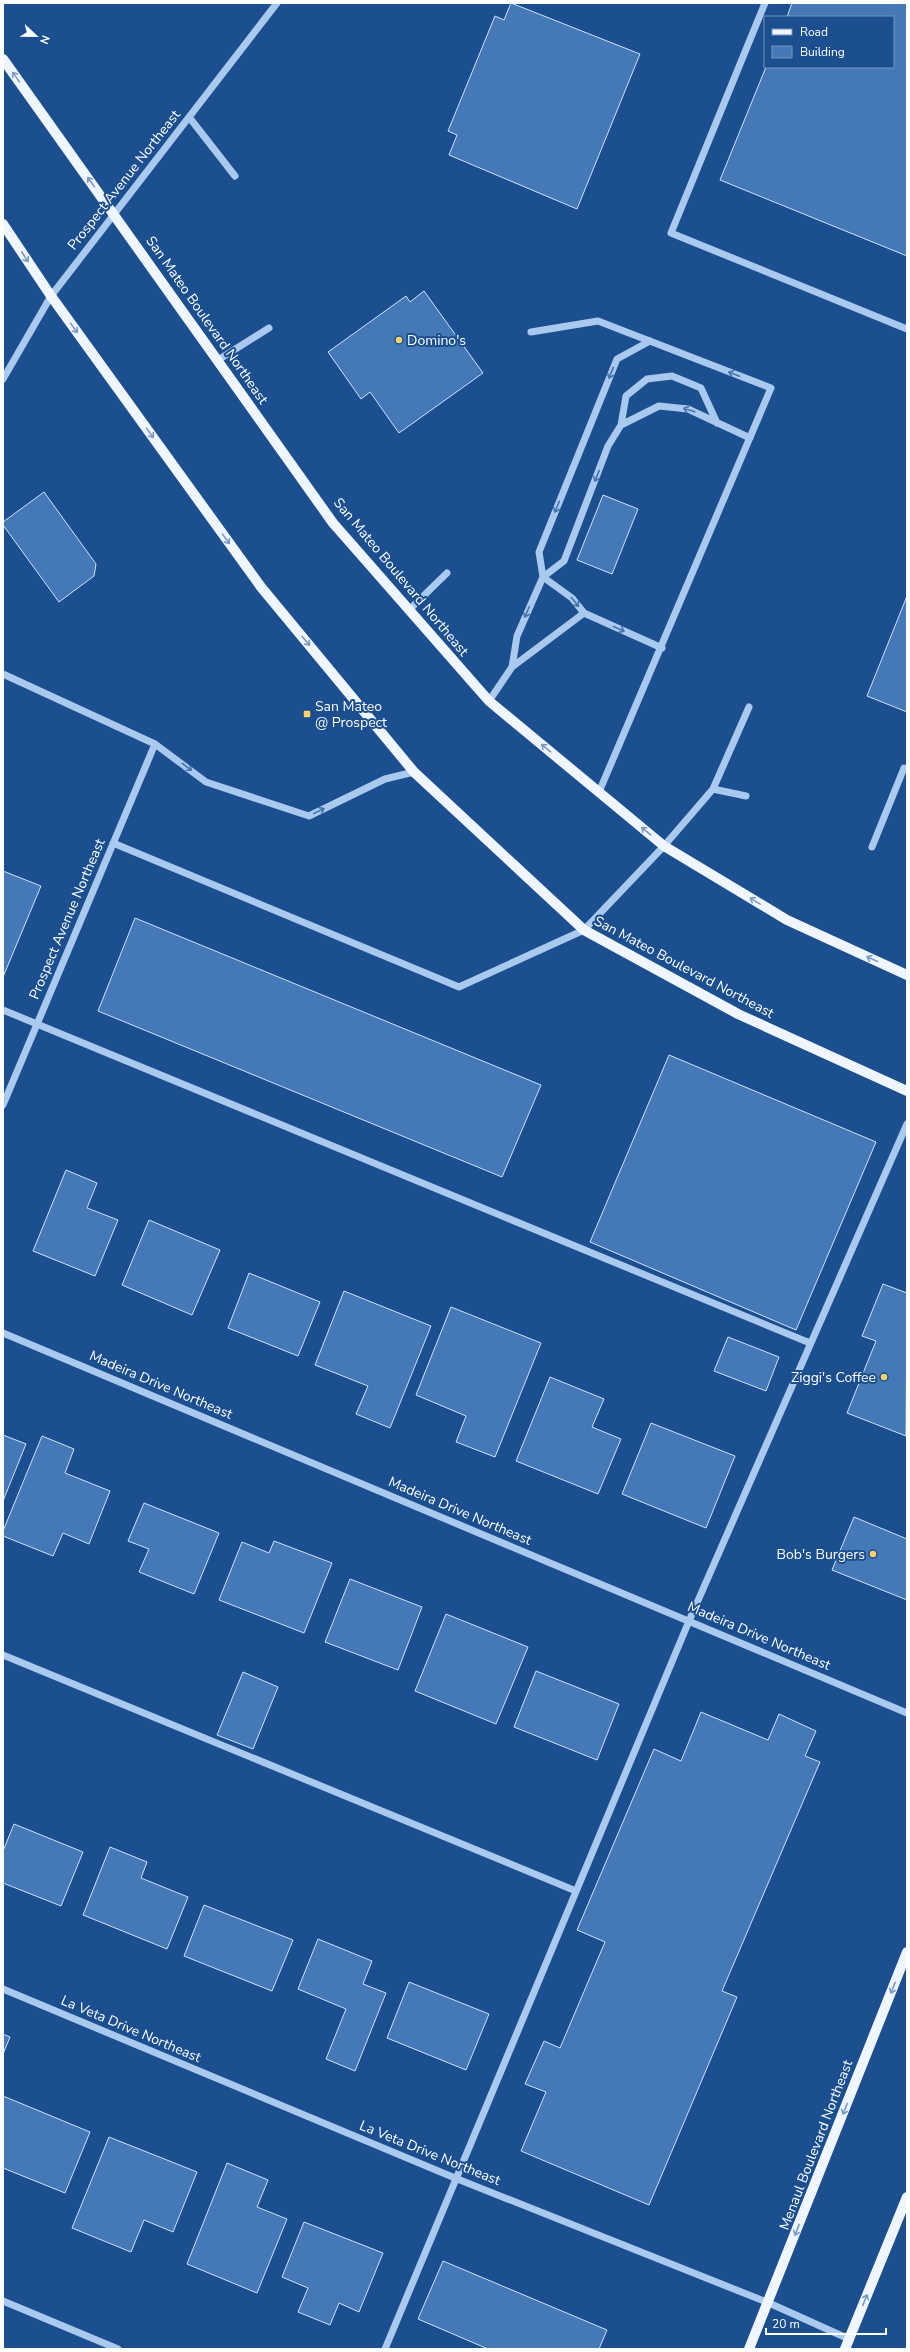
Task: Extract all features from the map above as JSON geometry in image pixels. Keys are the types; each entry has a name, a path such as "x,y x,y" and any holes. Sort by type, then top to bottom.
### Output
{"main road":[{"name":"San Mateo Boulevard Northeast","path":"3,59 333,523 489,701 664,846 786,920 907,975"},
{"name":"San Mateo Boulevard Northeast","path":"3,224 51,296 261,587 414,772 584,930 738,1014 907,1092"},
{"name":"Menaul Boulevard Northeast","path":"749,2349 769,2303 907,1952"},
{"path":"845,2349 904,2216 907,2197"}],"street":[{"name":"Prospect Avenue Northeast","path":"3,379 51,296 277,3"},
{"path":"765,3 671,232 907,329"},
{"path":"190,117 235,176"},
{"path":"531,332 598,321 771,388 662,648 599,792"},
{"path":"218,360 269,328"},
{"path":"512,667 517,636 542,576 539,552 617,359 650,342"},
{"path":"542,576 564,561 608,446 621,425 626,396 646,380 672,376 701,388 717,423"},
{"path":"621,425 659,406 688,409 750,438"},
{"path":"409,610 447,573"},
{"path":"542,576 572,598 584,613 662,648"},
{"path":"489,701 512,667 584,613"},
{"path":"3,674 155,744 206,782 308,816 385,779 414,772"},
{"path":"113,843 459,986 584,930 664,846 713,789 749,707"},
{"name":"Prospect Avenue Northeast","path":"3,1105 155,744"},
{"path":"872,847 904,768"},
{"path":"713,789 746,796"},
{"path":"3,1010 810,1343"},
{"path":"386,2349 455,2178 689,1621 907,1124"},
{"name":"Madeira Drive Northeast","path":"3,1333 907,1713"},
{"path":"3,1655 576,1891"},
{"name":"La Veta Drive Northeast","path":"3,1989 455,2178 769,2303 849,2339"},
{"path":"3,2301 118,2349"}],"building":[{"path":"511,3 640,54 577,209 449,155 457,135 448,131 495,16 504,20"},
{"path":"792,3 907,3 907,256 720,180 766,68 894,68 894,16 787,16"},
{"path":"424,291 483,373 399,433 370,392 361,399 328,352 406,296 410,302"},
{"path":"44,492 96,564 94,576 59,602 3,525 3,522"},
{"path":"603,495 638,509 612,574 577,560"},
{"path":"907,596 907,712 867,696"},
{"path":"3,871 41,886 3,977"},
{"path":"135,918 541,1085 502,1177 98,1011"},
{"path":"669,1055 876,1142 796,1330 590,1242"},
{"path":"66,1170 97,1183 87,1208 118,1220 95,1276 33,1251"},
{"path":"149,1220 220,1250 192,1315 122,1285"},
{"path":"249,1273 320,1302 298,1356 228,1328"},
{"name":"Ziggi's Coffee","path":"883,1284 907,1293 906,1436 847,1413 876,1341 862,1336"},
{"path":"344,1291 431,1326 390,1428 356,1414 368,1386 315,1365"},
{"path":"451,1307 541,1343 495,1457 456,1442 466,1416 416,1395"},
{"path":"728,1337 779,1357 766,1391 714,1371"},
{"path":"550,1377 604,1399 592,1427 621,1439 598,1494 516,1461"},
{"path":"651,1423 735,1456 706,1528 622,1494"},
{"path":"3,1435 26,1444 3,1501"},
{"path":"42,1436 74,1449 65,1473 110,1491 89,1544 63,1533 53,1556 3,1536 3,1531"},
{"path":"144,1503 219,1533 194,1594 139,1572 149,1549 128,1541"},
{"name":"Bob's Burgers","path":"854,1517 907,1539 907,1600 832,1570"},
{"path":"274,1541 332,1563 304,1633 219,1600 242,1542 269,1553"},
{"path":"350,1579 422,1607 398,1670 325,1642"},
{"path":"446,1614 528,1647 496,1724 415,1691"},
{"path":"536,1671 619,1704 597,1760 514,1727"},
{"path":"243,1672 278,1687 253,1749 217,1735"},
{"path":"701,1712 768,1740 779,1714 816,1731 805,1756 820,1762 722,1991 737,1997 649,2205 521,2151 546,2092 525,2084 544,2041 560,2048 605,1942 577,1930 654,1749 681,1761"},
{"path":"14,1824 83,1852 61,1906 3,1883 3,1851"},
{"path":"110,1847 147,1862 141,1878 188,1897 167,1949 83,1915"},
{"path":"204,1905 293,1940 272,1991 184,1956"},
{"path":"318,1939 372,1961 363,1984 386,1993 355,2071 326,2059 346,2009 298,1989"},
{"path":"409,1982 489,2014 466,2070 387,2038"},
{"path":"3,2034 10,2037 3,2054"},
{"path":"3,2096 90,2132 65,2193 3,2168"},
{"path":"109,2137 197,2172 173,2232 144,2220 131,2252 72,2228"},
{"path":"227,2163 268,2180 257,2207 287,2219 257,2293 187,2264"},
{"path":"304,2222 383,2253 359,2312 339,2303 330,2325 298,2312 308,2288 282,2277"},
{"path":"443,2261 607,2330 599,2349 488,2349 418,2319"}],"place":[{"name":"Domino's","path":"399,340"},
{"name":"San Mateo @ Prospect","path":"307,714"},
{"name":"Ziggi's Coffee","path":"884,1377"},
{"name":"Bob's Burgers","path":"873,1554"}]}
